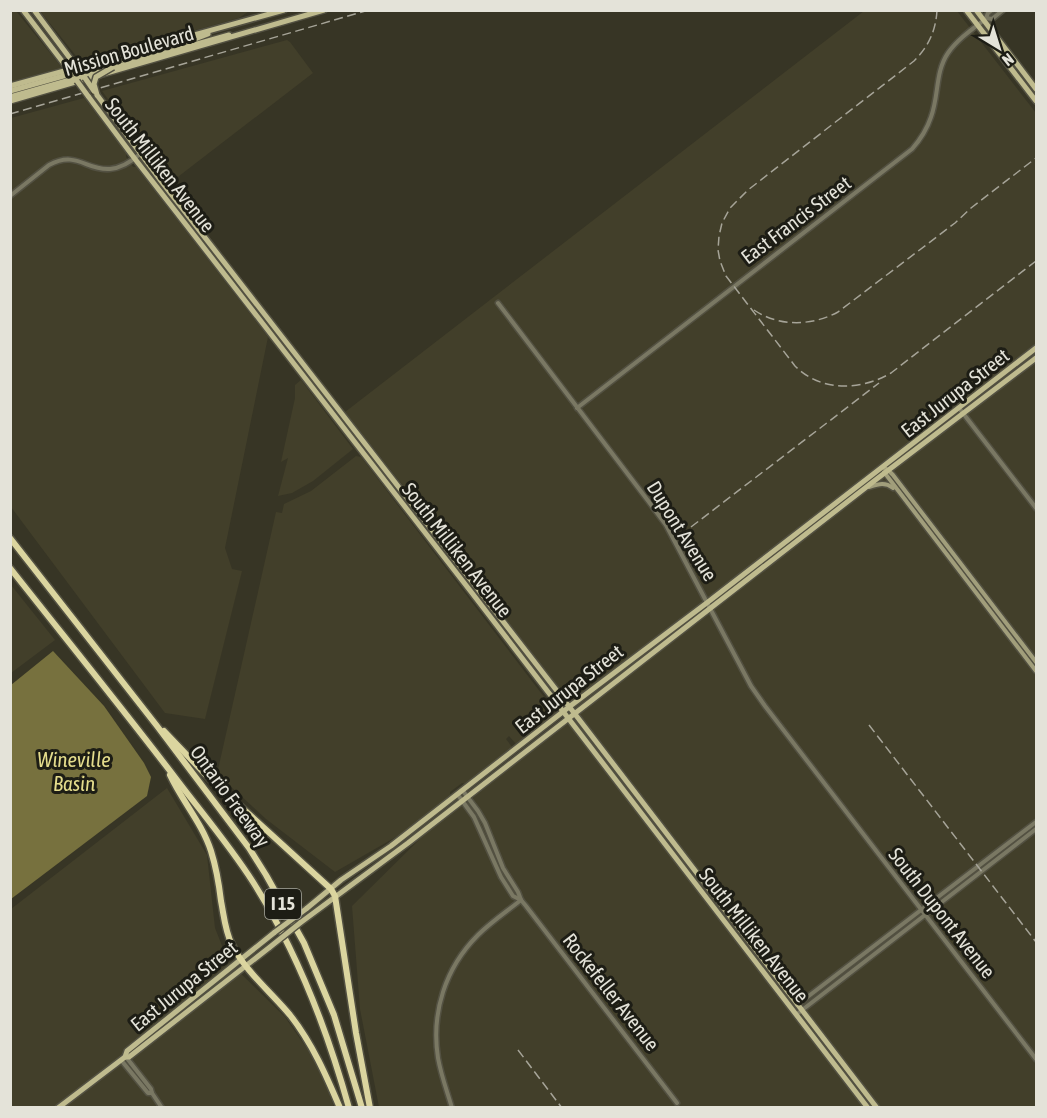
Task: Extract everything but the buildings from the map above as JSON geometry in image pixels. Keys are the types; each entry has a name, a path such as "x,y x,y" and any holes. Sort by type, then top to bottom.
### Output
{"highway":[{"name":"Ontario Freeway","path":"10,538 157,726 249,848 266,875 304,943 334,1015 362,1107"},
{"name":"Ontario Freeway","path":"10,568 164,763 254,884 290,950 321,1020 349,1107"},
{"path":"157,726 168,734 205,774 331,889 335,896 370,1107"},
{"path":"164,763 200,826 210,850 220,889 226,932 245,966 306,1037 340,1107"}],"main road":[{"name":"South Milliken Avenue","path":"23,10 135,159 569,707 797,1009 868,1107"},
{"name":"South Milliken Avenue","path":"34,10 237,285 563,712 877,1107"},
{"name":"Mission Boulevard","path":"10,86 284,10"},
{"name":"Mission Boulevard","path":"10,99 322,10"},
{"path":"97,95 94,84 96,77 113,64 322,10"},
{"path":"966,10 1036,101"},
{"path":"976,10 1036,89"},
{"path":"10,91 31,88 73,76 230,26"},
{"path":"10,99 31,88"},
{"name":"East Jurupa Street","path":"58,1107 123,1058 127,1051 240,959 331,889 391,846 569,707 867,488 959,408 1036,348"},
{"path":"1002,384 1024,364 1025,357"},
{"name":"East Jurupa Street","path":"123,1058 129,1057 310,915 574,714 709,605 1036,358"},
{"path":"885,471 1036,671"},
{"path":"885,471 1036,662"},
{"path":"867,488 879,483 886,484 899,492"}],"street":[{"path":"992,10 986,18 992,19 1003,10"},
{"name":"East Francis Street","path":"577,408 912,149 932,116 938,78 948,54 962,37 983,21"},
{"path":"10,196 56,162 66,159 74,160 97,168 111,169 135,159 140,154"},
{"name":"Dupont Avenue","path":"498,303 666,525 754,691 825,784"},
{"path":"959,408 1036,508"},
{"name":"South Dupont Avenue","path":"825,784 1036,1059"},
{"name":"Rockefeller Avenue","path":"460,793 474,816 501,877 513,896 521,900 676,1103"},
{"path":"797,1009 1036,822"},
{"path":"797,1009 925,915 1036,829"},
{"path":"452,1107 437,1047 437,1023 443,991 451,972 468,945 521,900"},
{"path":"123,1058 151,1089 162,1107"}],"shaded area":[{"path":"11,11 16,11 63,69 11,83"},
{"path":"40,11 249,11 239,18 81,62"},
{"path":"864,11 957,11 1036,113 1036,1107 379,1107 360,1009 352,906 429,830 578,714 345,412"},
{"path":"287,40 313,73 170,183 102,91"},
{"path":"84,98 126,153 133,167 136,167 268,337 225,548 232,569 242,571 205,719 165,713 11,507 11,118"},
{"path":"301,380 353,449 313,481 292,493 278,496 288,458 281,462 295,398 295,385"},
{"path":"356,456 361,457 555,712 552,717 526,734 516,744 509,736 506,739 512,747 465,784 462,783 450,792 450,795 401,834 335,872 266,819 217,774 276,512 282,513 284,504 311,491"},
{"path":"11,585 55,640 11,673"},
{"path":"167,788 207,855 215,928 228,961 285,1017 315,1060 334,1107 11,1108 11,909"}],"water":[{"name":"Wineville Basin","path":"53,651 104,706 144,763 151,777 147,796 11,899 11,685"}],"railway":[{"path":"10,114 369,10"},
{"path":"937,10 930,38 914,61 748,190 730,208 722,223 719,236 720,261 726,276 795,366 805,375 817,381 841,386 867,383 891,373 1036,261"},
{"path":"754,310 764,316 796,323 817,320 838,312 1036,158"},
{"path":"691,527 879,383"},
{"path":"869,725 1036,942"},
{"path":"518,1050 562,1108"}]}
